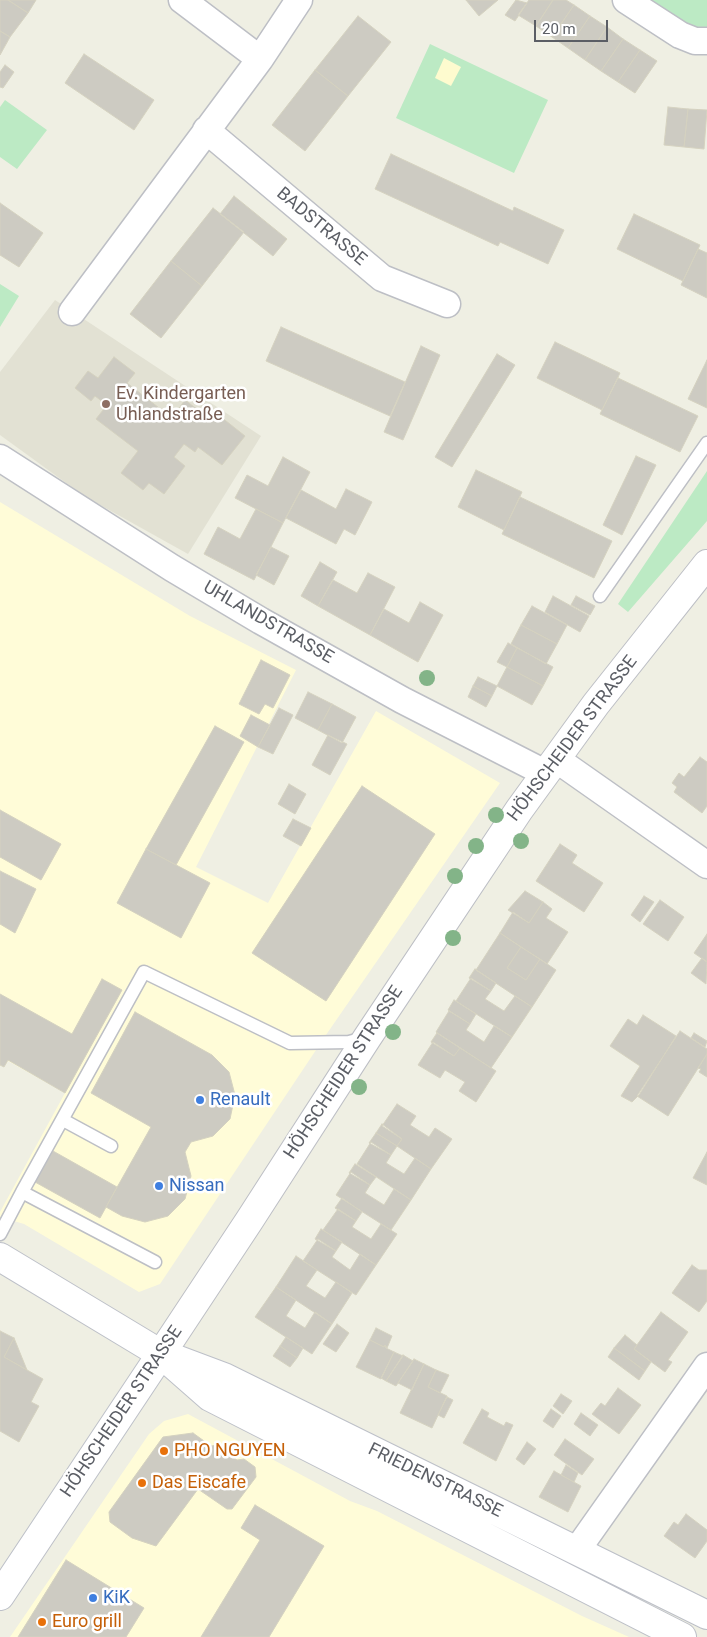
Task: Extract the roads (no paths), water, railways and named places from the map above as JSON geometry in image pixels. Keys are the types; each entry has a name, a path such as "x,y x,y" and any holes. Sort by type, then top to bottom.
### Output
{"main road":[{"name":"HÖHSCHEIDER STRASSE","path":"0,1596 250,1221 367,1038 550,766 704,572"},
{"name":"FRIEDENSTRASSE","path":"0,1257 161,1354 210,1397 682,1637"},
{"name":"FRIEDENSTRASSE","path":"161,1354 224,1377 707,1615"}],"street":[{"path":"182,0 260,59"},
{"path":"72,312 260,59 298,0"},
{"path":"626,0 680,35 707,41"},
{"name":"BADSTRASSE","path":"206,130 382,278 447,304"},
{"name":"UHLANDSTRASSE","path":"0,458 172,568 261,621 402,700 550,766 707,864"},
{"path":"577,1550 707,1366"}],"lane":[{"path":"600,596 707,442"},
{"path":"0,1234 144,972 290,1044 349,1042 367,1038"},
{"path":"62,1120 110,1146"},
{"path":"22,1192 155,1262"}],"place":[{"name":"Ev. Kindergarten Uhlandstraße","path":"106,404"},
{"name":"Renault","path":"200,1100"},
{"name":"Nissan","path":"159,1186"},
{"name":"PHO NGUYEN","path":"164,1451"},
{"name":"Das Eiscafe","path":"142,1483"},
{"name":"KiK","path":"93,1598"},
{"name":"Euro grill","path":"42,1622"}]}
